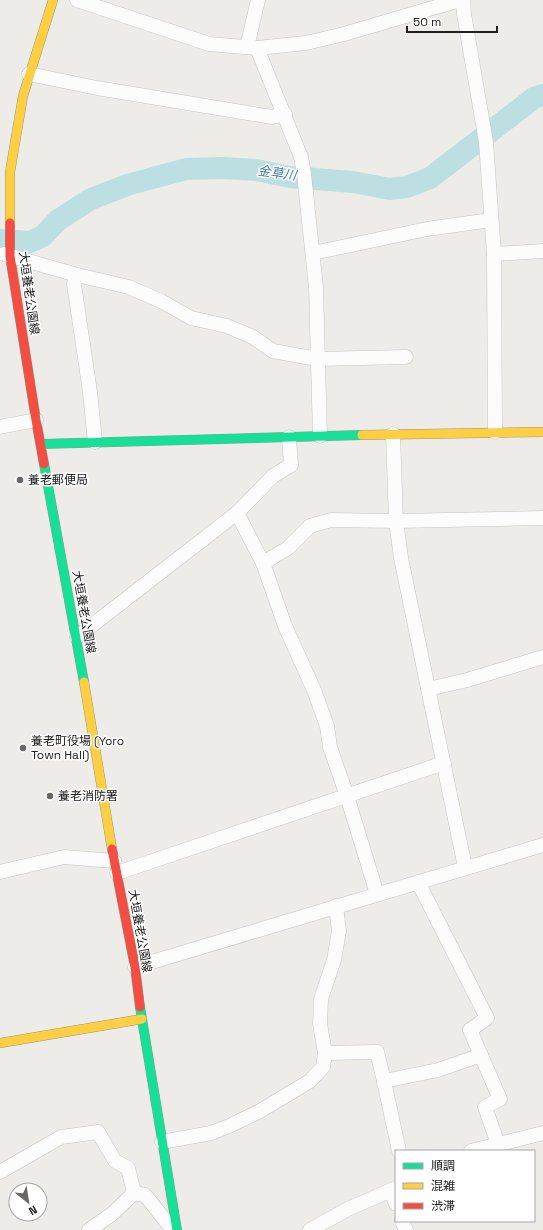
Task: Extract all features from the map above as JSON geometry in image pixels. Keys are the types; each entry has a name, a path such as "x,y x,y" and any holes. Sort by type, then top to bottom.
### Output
{"main road":[{"name":"大垣養老公園線","path":"53,0 23,96 10,172 7,252 135,967 142,1019 177,1230"},
{"path":"41,444 393,434 543,432"},
{"path":"0,1043 142,1019"}],"street":[{"path":"77,0 209,44 252,47 306,44 462,0 484,136 494,254 494,432"},
{"path":"258,0 252,47 285,114 301,157 305,180 316,287 320,436"},
{"path":"29,74 97,88 272,117 285,114"},
{"path":"313,253 427,228 491,220"},
{"path":"494,254 543,251"},
{"path":"7,252 77,275 129,287 161,300 191,318 227,326 253,337 273,351 317,359 406,357"},
{"path":"77,275 74,284 90,392 95,442"},
{"path":"0,427 36,420"},
{"path":"393,434 396,521 401,558 465,867"},
{"path":"77,637 237,513 273,476 291,465 289,437"},
{"path":"237,513 264,563 285,626 314,690 327,726 330,747 347,796 377,894"},
{"path":"264,563 288,548 310,526 330,520 396,521 543,518"},
{"path":"428,689 468,680 543,657"},
{"path":"0,872 64,857 116,867 347,796 444,763"},
{"path":"135,967 465,867 543,845"},
{"path":"418,882 487,1018 470,1030 500,1098 485,1107 498,1144"},
{"path":"162,1142 211,1133 229,1126 260,1111 310,1081 323,1066 325,1053 320,1024 321,999 334,960 339,931 336,906"},
{"path":"325,1053 377,1052 399,1150"},
{"path":"384,1081 438,1070 481,1055"},
{"path":"0,1172 61,1137 98,1132 115,1161 128,1168 134,1193"},
{"path":"475,1150 543,1133"},
{"path":"310,1230 348,1209 394,1189"},
{"path":"89,1230 112,1214 134,1193"},
{"path":"134,1193 145,1195 173,1230"}],"waterway":[{"name":"金草川","path":"0,240 30,242 43,236 58,220 91,199 127,185 186,169 223,168 256,170 290,177 353,182 390,189 407,187 430,178 534,98 543,95"}],"traffic: fast":[{"path":"41,444 362,435"},
{"path":"44,464 84,682"},
{"path":"140,1007 177,1230"}],"traffic: slow":[{"path":"10,223 10,172 23,96 53,0"},
{"path":"362,435 543,432"},
{"path":"84,682 112,849"},
{"path":"0,1043 142,1019"}],"traffic: jam":[{"path":"10,223 10,256 44,464"},
{"path":"112,849 135,967 140,1007"}],"place":[{"name":"養老郵便局","path":"20,480"},
{"name":"養老町役場 (Yoro Town Hall)","path":"23,748"},
{"name":"養老消防署","path":"50,796"}]}
